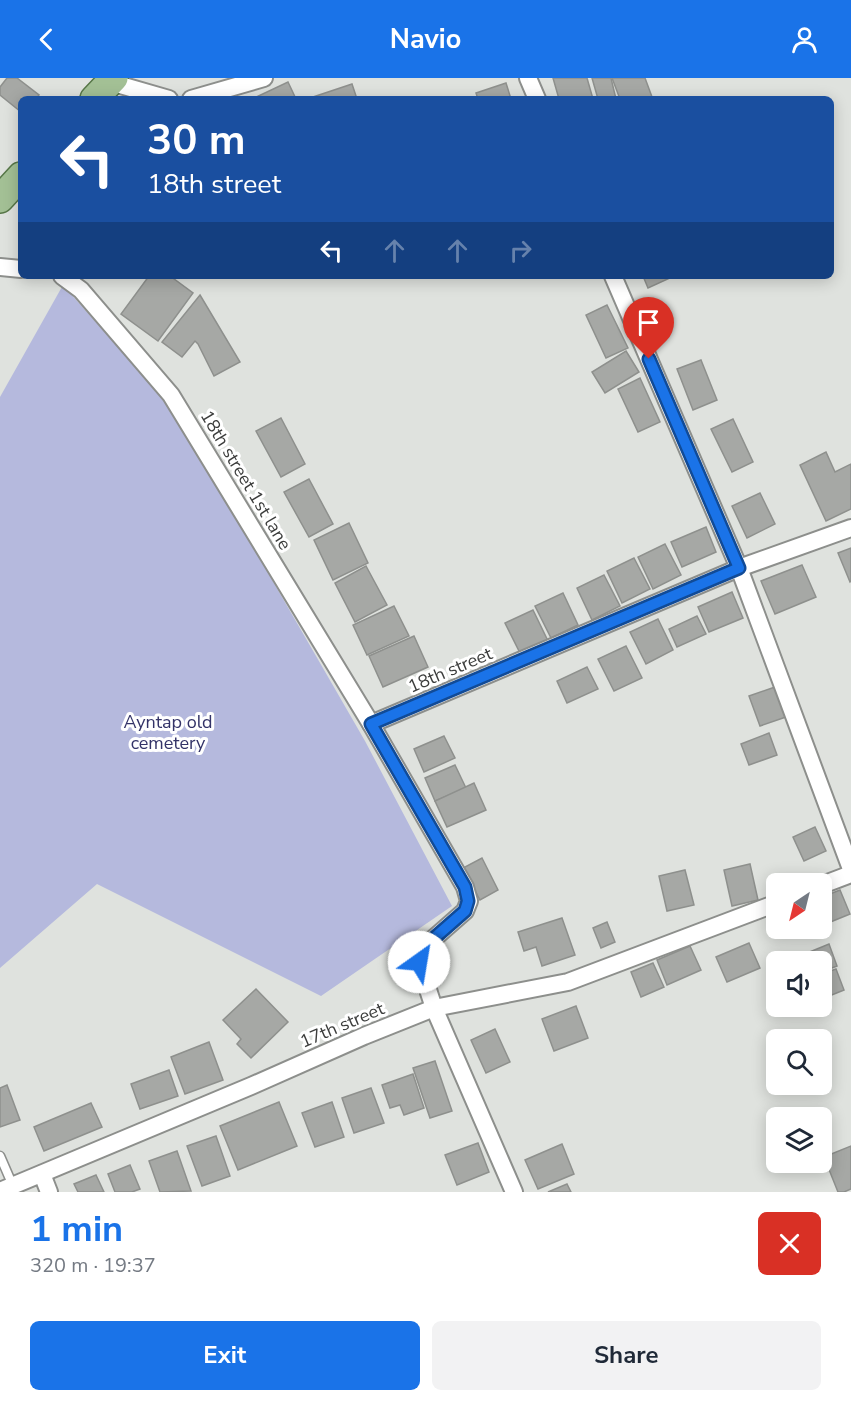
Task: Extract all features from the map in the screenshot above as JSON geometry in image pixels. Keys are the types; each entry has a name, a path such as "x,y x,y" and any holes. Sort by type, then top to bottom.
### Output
{"main road":[{"path":"0,199 18,179"}],"street":[{"path":"201,96 264,78"},
{"path":"528,78 536,96"},
{"path":"106,86 154,96"},
{"path":"0,267 18,269"},
{"name":"18th street 1st lane","path":"66,279 81,290 171,395 371,724"},
{"path":"614,279 739,568 851,869"},
{"name":"18th street","path":"371,724 739,568 851,528"},
{"path":"371,724 465,887 468,901 465,911 424,947 419,962 434,1008 514,1192"},
{"path":"832,881 851,874"},
{"name":"17th street","path":"7,1189 434,1008 568,982 766,907"},
{"path":"42,1174 49,1192"}],"lane":[{"path":"0,1156 7,1189"}],"green space":[{"name":"Ayntap old cemetery","path":"63,285 171,407 365,741 452,906 321,996 97,884 0,968 0,397"}],"building":[{"path":"7,78 17,78 39,95 18,96 18,110 0,95 0,87"},
{"path":"553,78 587,78 592,96 558,96"},
{"path":"592,78 611,78 615,96 597,96"},
{"path":"612,78 645,78 652,96 619,96"},
{"path":"288,82 295,96 258,96"},
{"path":"506,83 510,96 477,96 476,93"},
{"path":"352,84 356,96 316,96"},
{"path":"147,279 174,279 193,293 158,341 121,314"},
{"path":"644,279 668,279 648,288"},
{"path":"200,295 240,362 214,376 195,341 182,357 162,342"},
{"path":"607,305 628,348 606,358 586,315"},
{"path":"626,351 639,372 605,393 592,372"},
{"path":"701,360 717,400 693,410 677,369"},
{"path":"640,378 660,422 638,432 618,389"},
{"path":"281,418 305,464 281,477 256,431"},
{"path":"733,419 753,462 732,472 711,429"},
{"path":"826,452 835,472 851,464 851,509 826,521 800,465"},
{"path":"309,479 333,524 309,537 284,492"},
{"path":"760,493 775,524 747,538 732,506"},
{"path":"349,523 368,563 333,580 314,540"},
{"path":"706,527 716,552 682,567 671,542"},
{"path":"665,544 681,575 653,589 638,557"},
{"path":"851,548 851,581 850,582 838,553"},
{"path":"634,558 650,589 622,603 607,571"},
{"path":"802,565 816,597 775,614 761,581"},
{"path":"366,566 387,605 355,622 335,583"},
{"path":"604,575 620,606 592,620 577,588"},
{"path":"732,592 743,618 709,632 698,607"},
{"path":"563,593 578,625 551,638 535,606"},
{"path":"394,606 409,636 367,655 353,625"},
{"path":"533,610 548,641 521,655 505,623"},
{"path":"697,616 706,634 677,647 669,629"},
{"path":"658,619 673,650 646,664 630,632"},
{"path":"414,636 428,667 383,687 369,656"},
{"path":"626,646 642,678 614,691 598,659"},
{"path":"587,667 598,689 567,703 557,681"},
{"path":"775,687 786,717 760,726 749,696"},
{"path":"769,733 777,755 749,765 741,744"},
{"path":"444,736 455,758 424,772 414,749"},
{"path":"455,765 466,788 435,801 425,778"},
{"path":"474,783 486,810 447,827 435,801"},
{"path":"815,827 826,851 804,861 793,837"},
{"path":"482,858 498,890 480,900 463,868"},
{"path":"750,864 758,900 732,906 724,870"},
{"path":"685,870 694,905 667,911 659,876"},
{"path":"840,890 850,914 832,921 832,893"},
{"path":"562,918 575,955 542,966 536,947 524,951 518,932"},
{"path":"607,922 615,942 601,948 593,928"},
{"path":"749,943 760,968 727,982 716,957"},
{"path":"829,944 832,951 812,951"},
{"path":"690,946 701,970 667,985 657,960"},
{"path":"832,952 837,966 832,968"},
{"path":"653,963 664,987 641,997 631,972"},
{"path":"836,969 844,990 832,995 832,970"},
{"path":"256,989 288,1022 251,1058 237,1044 241,1039 223,1020"},
{"path":"576,1006 588,1038 554,1051 542,1019"},
{"path":"495,1029 510,1062 486,1073 471,1040"},
{"path":"209,1042 223,1080 185,1094 171,1057"},
{"path":"435,1061 452,1111 430,1118 413,1068"},
{"path":"169,1070 178,1096 140,1109 131,1084"},
{"path":"413,1074 424,1108 404,1115 400,1105 390,1108 382,1085"},
{"path":"7,1085 20,1120 0,1127 0,1088"},
{"path":"371,1088 384,1123 354,1133 342,1098"},
{"path":"279,1102 297,1146 238,1170 220,1126"},
{"path":"332,1102 344,1137 315,1147 302,1113"},
{"path":"91,1103 102,1127 44,1151 34,1127"},
{"path":"216,1136 230,1176 202,1186 187,1146"},
{"path":"478,1143 489,1172 457,1185 445,1155"},
{"path":"562,1144 574,1174 538,1189 525,1160"},
{"path":"851,1146 851,1189 844,1192 838,1192 830,1173 832,1154"},
{"path":"177,1151 191,1191 160,1192 149,1161"},
{"path":"130,1165 140,1189 132,1192 115,1192 108,1174"},
{"path":"96,1175 104,1192 78,1192 74,1184"},
{"path":"567,1184 571,1192 548,1192"}],"route":[{"path":"419,962 424,947 465,911 468,901 465,887 371,724 739,568 649,359"}]}
